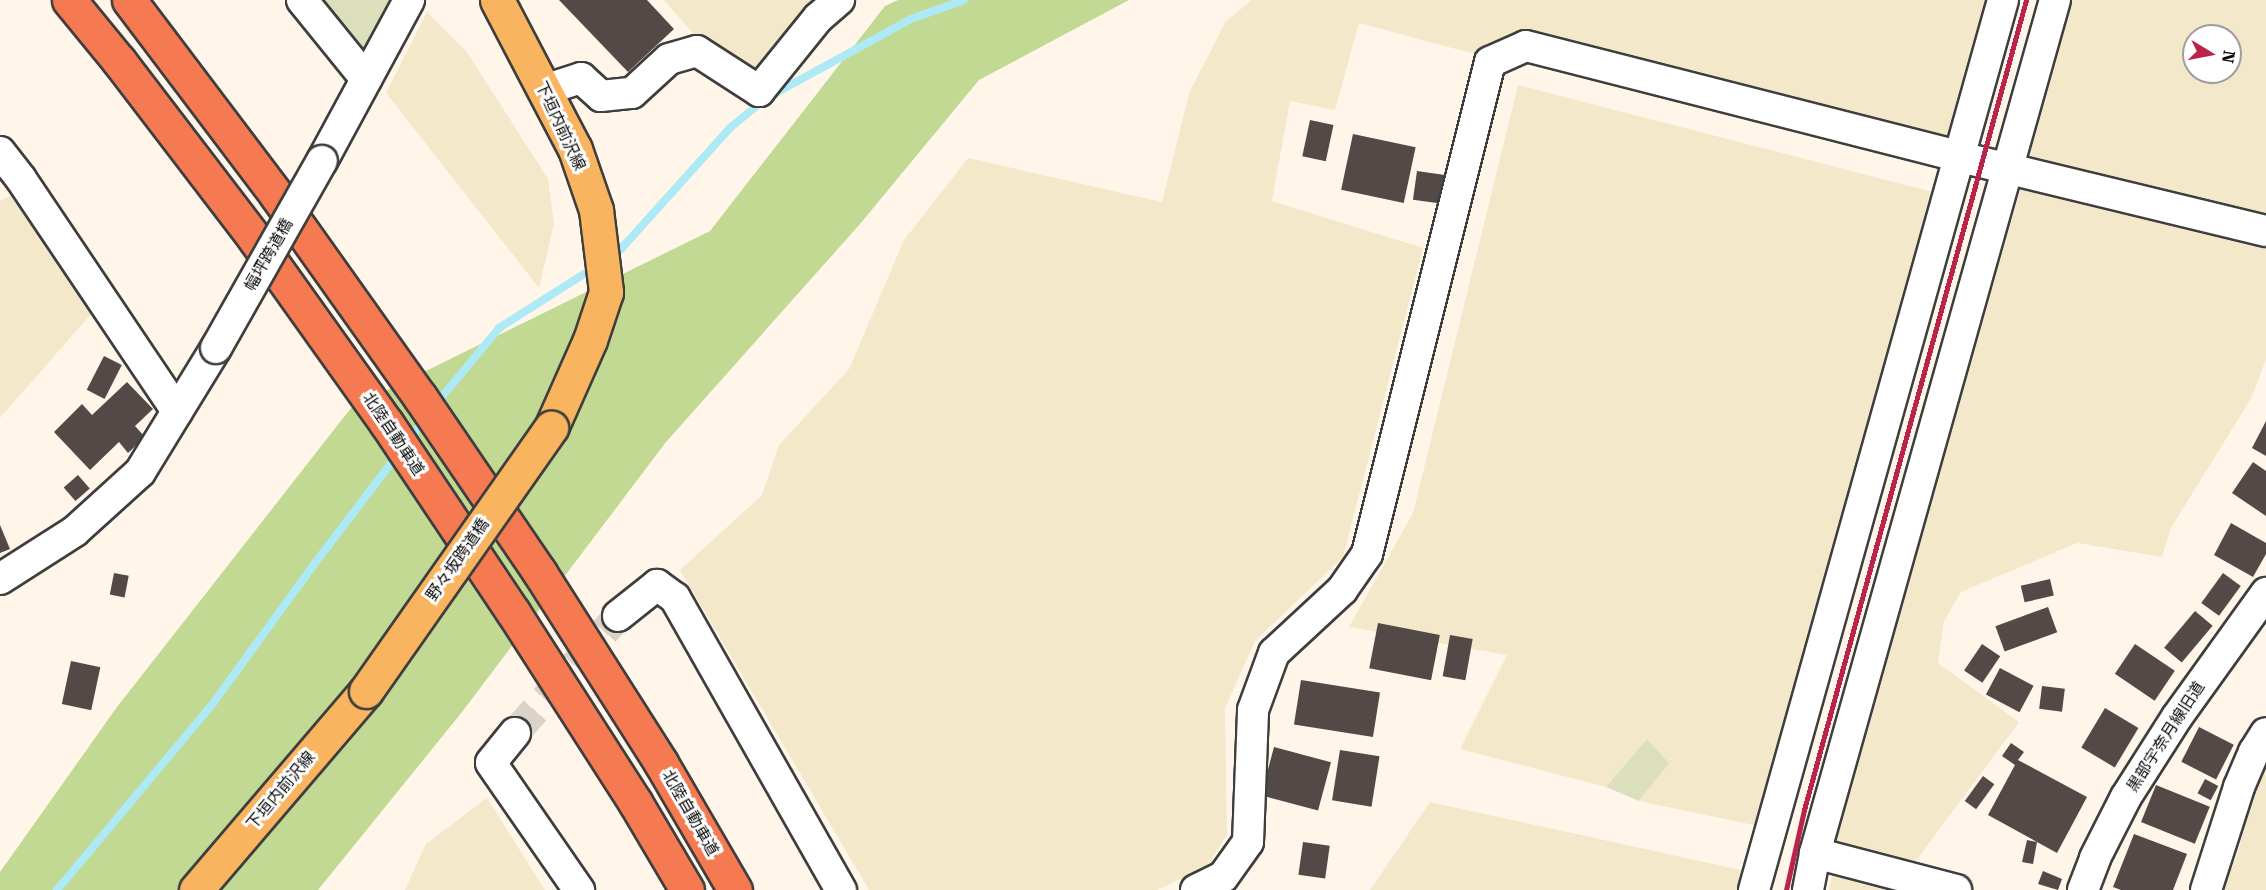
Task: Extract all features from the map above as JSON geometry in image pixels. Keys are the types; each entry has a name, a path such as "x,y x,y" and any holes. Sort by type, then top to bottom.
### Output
{"highway":[{"name":"北陸自動車道","path":"69,0 119,61 248,229 387,424 545,662 635,802 687,890"},
{"name":"北陸自動車道","path":"129,0 277,196 434,417 540,573 661,763 735,890"}],"main road":[{"name":"下垣内前沢線","path":"497,0 575,149 596,210 606,292 590,340 551,428"},
{"name":"野々坂跨道橋","path":"366,692 551,428"},
{"name":"下垣内前沢線","path":"196,890 366,692"}],"street":[{"path":"302,0 366,80"},
{"name":"幅坪跨道橋","path":"0,579 75,531 140,472 216,348 322,161 409,0"},
{"path":"544,90 581,78 601,96 632,93 669,59 697,51 759,91 818,18 839,0"},
{"path":"1754,890 2003,0"},
{"path":"1808,890 1815,853 2010,168 2055,0"},
{"path":"1196,890 1223,877 1248,842 1253,710 1274,652 1342,590 1367,554 1490,62 1526,46 1960,157 2266,231"},
{"path":"0,152 10,184 177,411"},
{"path":"618,616 657,585 675,598 840,890"},
{"name":"黒部宇奈月線旧道","path":"2083,890 2095,858 2126,797 2177,717 2266,593"},
{"path":"515,733 491,763 579,890"},
{"path":"2206,890 2239,788 2254,752 2266,733"},
{"path":"1815,853 1956,890"}],"shaded area":[{"path":"664,0 817,0 759,73 696,37"},
{"path":"1252,0 1990,0 1950,147 1525,30 1482,56 1359,23 1335,110 1290,101 1272,201 1423,248 1343,557 1255,641 1225,708 1227,834 1208,866 1157,890 869,890 680,570 762,495 779,445 849,369 904,240 968,158 1162,202 1189,93 1226,21"},
{"path":"2069,0 2266,0 2266,218 2025,158"},
{"path":"427,12 467,52 548,179 554,224 539,288 386,93"},
{"path":"1518,85 1933,192 1758,826 1639,801 1669,763 1647,739 1606,787 1460,749 1507,655 1349,627 1413,513"},
{"path":"2021,188 2266,249 2266,359 2252,397 2171,528 2162,557 2077,543 1961,592 1944,621 1938,663 2019,722 1912,866 1832,847"},
{"path":"15,193 92,313 0,418 0,201"},
{"path":"2266,760 2266,890 2223,890 2237,855 2260,770"},
{"path":"487,798 545,890 405,890 426,844"},
{"path":"1430,802 1750,872 1745,890 1370,890"},
{"path":"1833,870 1909,890 1829,890"}],"green space":[{"path":"318,0 389,0 387,13 363,57"},
{"path":"898,0 1129,0 979,80 860,224 666,442 462,712 318,890 0,890 0,872 117,707 351,408 710,231 885,6"},
{"path":"1647,739 1669,763 1639,801 1606,787"}],"building":[{"path":"559,0 647,0 674,29 628,72"},
{"path":"1310,120 1333,125 1326,161 1302,156"},
{"path":"1353,134 1416,147 1404,203 1341,190"},
{"path":"1417,171 1445,175 1441,204 1413,200"},
{"path":"104,356 122,365 105,399 87,390"},
{"path":"127,382 153,409 135,426 145,437 128,453 119,442 90,470 54,432 82,404 92,415"},
{"path":"2266,421 2266,456 2252,448"},
{"path":"2253,462 2266,471 2266,516 2232,493"},
{"path":"78,475 90,489 75,501 64,487"},
{"path":"2231,523 2266,543 2266,554 2253,577 2214,555"},
{"path":"0,525 10,549 0,553"},
{"path":"114,573 129,576 125,597 110,595"},
{"path":"2223,573 2241,586 2219,616 2201,603"},
{"path":"2050,579 2054,596 2025,602 2021,586"},
{"path":"2048,607 2057,632 2005,652 1995,626"},
{"path":"2195,611 2213,626 2182,663 2164,648"},
{"path":"1378,623 1440,635 1431,680 1369,668"},
{"path":"1450,635 1473,639 1465,680 1443,676"},
{"path":"1982,644 2000,656 1982,683 1964,671"},
{"path":"2135,644 2175,671 2155,701 2115,674"},
{"path":"71,661 100,667 91,710 62,704"},
{"path":"2000,668 2034,686 2019,712 1986,694"},
{"path":"1301,680 1380,693 1373,737 1294,724"},
{"path":"2042,686 2065,689 2062,712 2039,709"},
{"path":"2105,708 2138,728 2115,768 2081,747"},
{"path":"2199,727 2234,745 2216,779 2181,762"},
{"path":"2011,743 2024,752 2018,760 2087,797 2057,853 1988,815 2015,765 2002,756"},
{"path":"1274,747 1331,762 1318,811 1261,795"},
{"path":"1340,750 1380,756 1372,807 1332,800"},
{"path":"1983,776 1994,784 1976,809 1965,801"},
{"path":"2205,779 2218,786 2211,800 2197,793"},
{"path":"2156,785 2210,807 2195,844 2141,822"},
{"path":"2134,834 2187,854 2173,890 2121,890 2113,887"},
{"path":"2027,840 2037,842 2033,864 2022,862"},
{"path":"1303,842 1330,846 1325,878 1298,875"},
{"path":"2043,871 2062,879 2058,890 2038,884"}],"waterway":[{"path":"610,257 621,249 731,127 765,99 911,19 964,0"},
{"path":"436,404 499,328 595,267"},
{"path":"409,440 425,419"},
{"path":"57,890 214,702 398,454"}],"tunnel":[{"path":"515,733 618,616"}],"railway":[{"path":"1786,890 1804,810 2026,0"}]}
